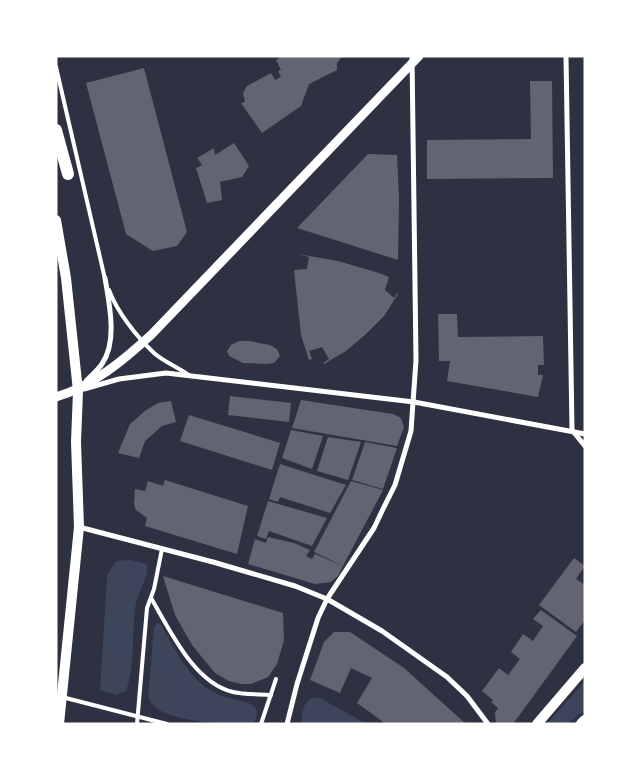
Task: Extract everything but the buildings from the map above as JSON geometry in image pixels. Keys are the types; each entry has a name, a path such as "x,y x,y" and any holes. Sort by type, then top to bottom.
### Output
{"main road":[{"path":"56,130 68,174"},
{"path":"56,220 66,278 78,391 76,442 79,527 59,724"},
{"path":"537,724 585,668"},
{"path":"582,724 585,721"}],"street":[{"path":"566,56 572,430 585,446"},
{"path":"78,391 144,342 414,58"},
{"path":"287,724 308,648 327,599 374,528 395,485 410,431 414,402 416,360 414,58"},
{"path":"78,391 103,364 108,353 110,317 105,278"},
{"path":"56,397 120,379 166,373 414,402 572,430 585,434"},
{"path":"79,527 295,586 327,599 382,631 447,677 467,696 488,724"}],"lane":[{"path":"56,66 105,278 116,305 144,342 155,353 192,377"},
{"path":"137,724 146,608 151,598 162,549"},
{"path":"151,598 200,673 213,684 232,692 271,695"},
{"path":"260,724 276,679"},
{"path":"62,697 167,724"}],"shaded area":[{"path":"130,560 147,564 147,569 136,603 129,681 126,691 116,695 100,690 107,576 116,561"},
{"path":"158,623 184,664 207,688 225,697 251,704 256,708 254,724 194,721 164,712 153,705 148,696 154,627"},
{"path":"585,681 585,710 567,724 547,724"},
{"path":"318,697 367,724 301,724 304,706 309,700"}]}
